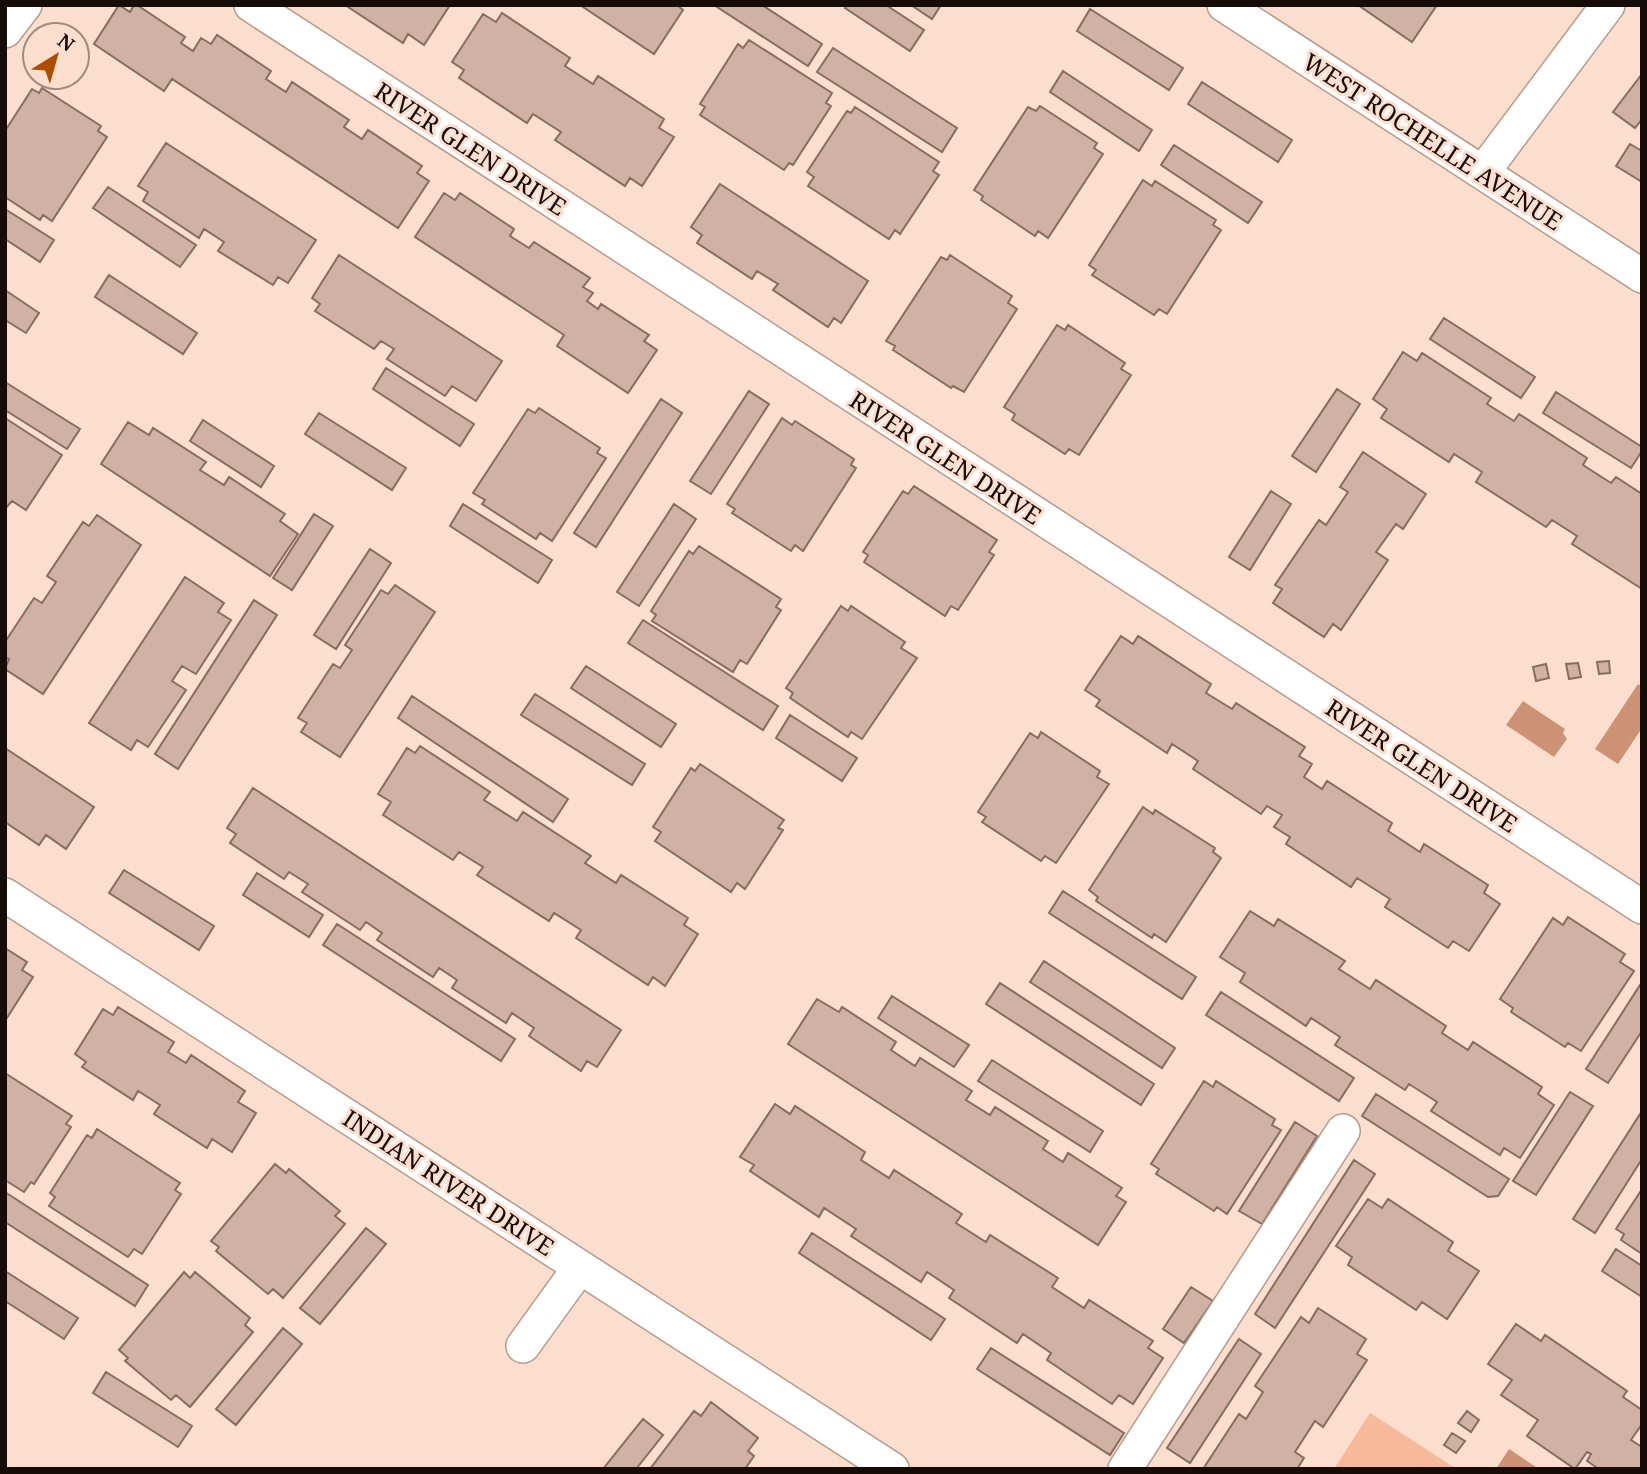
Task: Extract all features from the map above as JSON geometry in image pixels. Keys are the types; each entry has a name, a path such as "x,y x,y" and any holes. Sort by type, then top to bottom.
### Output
{"street":[{"path":"5,31 26,5"},
{"name":"RIVER GLEN DRIVE","path":"251,5 1642,907"},
{"name":"WEST ROCHELLE AVENUE","path":"1224,5 1642,276"},
{"path":"1483,173 1608,5"},
{"name":"INDIAN RIVER DRIVE","path":"5,895 892,1469"},
{"path":"1125,1469 1343,1131"},
{"path":"523,1346 580,1267"}],"shaded area":[{"path":"1638,684 1642,687 1642,728 1618,764 1595,749"},
{"path":"1523,701 1565,729 1563,733 1567,739 1554,757 1506,725"},
{"path":"1370,1413 1457,1469 1334,1469"},
{"path":"1509,1449 1539,1469 1496,1469"}],"building":[{"path":"119,5 130,12 134,5 137,5 185,37 181,43 193,51 201,38 211,44 217,35 271,71 266,79 286,92 292,82 349,120 344,127 362,139 368,130 422,166 417,173 429,181 398,228 172,79 164,91 94,44"},
{"path":"345,5 450,5 424,45 408,34 403,43"},
{"path":"580,5 677,5 683,10 654,54"},
{"path":"714,5 762,5 822,44 808,66"},
{"path":"847,5 886,5 924,30 910,51 845,8"},
{"path":"911,5 941,5 932,19"},
{"path":"1358,5 1437,5 1412,42"},
{"path":"1090,9 1183,68 1169,90 1077,31"},
{"path":"502,13 570,58 565,66 593,84 598,76 664,119 659,128 674,137 642,186 630,178 625,186 555,140 561,132 533,114 527,123 459,78 464,70 452,62 483,14 496,22"},
{"path":"749,40 832,93 826,103 831,106 793,165 789,163 784,170 700,115 705,107 700,104 738,44 743,48"},
{"path":"833,48 957,128 942,152 817,72"},
{"path":"1063,71 1152,130 1139,151 1050,92"},
{"path":"1642,74 1642,119 1635,128 1613,112"},
{"path":"1202,82 1292,140 1278,162 1188,104"},
{"path":"31,91 47,91 101,126 98,131 107,137 52,221 43,215 40,220 5,197 5,131"},
{"path":"1040,106 1097,143 1094,148 1103,154 1048,238 1038,231 1035,236 981,200 983,196 974,190 1028,107 1036,111"},
{"path":"855,107 939,162 933,171 939,175 900,234 895,230 889,239 808,186 814,177 807,172 847,111 851,113"},
{"path":"166,143 316,240 288,283 278,277 273,285 218,251 224,242 204,229 199,238 143,201 148,192 138,186"},
{"path":"1630,144 1642,151 1642,182 1616,166"},
{"path":"1174,145 1262,202 1248,223 1161,165"},
{"path":"1143,180 1152,186 1155,181 1216,220 1213,225 1221,230 1167,314 1159,309 1154,315 1092,275 1096,270 1089,265"},
{"path":"720,184 868,281 841,323 834,318 828,327 773,290 778,284 757,271 752,279 697,243 702,235 691,227"},
{"path":"108,187 196,245 180,267 93,208"},
{"path":"444,193 455,200 460,193 514,229 510,236 529,248 534,242 590,278 583,287 593,293 587,301 598,309 601,304 649,335 644,341 657,350 628,393 557,346 564,335 415,237"},
{"path":"5,209 54,240 40,262 5,239"},
{"path":"339,255 502,361 476,401 452,386 445,396 387,359 394,349 381,341 374,349 315,311 320,304 312,298"},
{"path":"950,255 1012,296 1008,303 1017,309 964,392 953,386 951,388 893,350 895,346 886,341 941,257 947,260"},
{"path":"109,275 197,333 183,354 95,297"},
{"path":"5,290 39,313 26,333 5,320"},
{"path":"1444,318 1535,377 1521,398 1430,339"},
{"path":"1057,325 1065,330 1068,325 1125,363 1121,369 1131,375 1079,455 1069,449 1065,454 1012,420 1015,414 1004,407"},
{"path":"1403,352 1417,361 1422,353 1491,398 1487,404 1514,421 1519,414 1587,458 1583,465 1611,483 1616,477 1642,494 1642,589 1572,544 1577,536 1552,520 1546,527 1476,482 1482,472 1454,454 1449,462 1381,418 1387,409 1373,399"},
{"path":"386,368 474,424 460,446 373,389"},
{"path":"5,382 80,429 67,449 5,410"},
{"path":"1337,389 1360,404 1316,472 1292,456"},
{"path":"749,391 769,404 711,494 690,481"},
{"path":"1556,392 1642,447 1631,468 1543,413"},
{"path":"661,399 682,413 596,547 574,533"},
{"path":"539,408 600,448 597,453 606,458 552,541 540,533 536,539 482,504 485,500 473,493 528,409 535,413"},
{"path":"319,413 406,468 392,490 305,434"},
{"path":"5,418 62,455 26,510 12,501 5,509"},
{"path":"782,418 792,425 795,421 854,459 851,465 856,468 803,551 795,545 791,551 732,513 735,509 727,504"},
{"path":"203,420 274,466 261,487 190,441"},
{"path":"128,422 149,435 153,428 206,462 200,470 224,485 229,477 285,514 280,521 298,534 270,576 101,464"},
{"path":"1363,452 1426,494 1403,529 1396,524 1376,552 1388,560 1341,630 1333,624 1324,637 1273,603 1282,589 1275,585 1319,520 1326,525 1348,492 1340,487"},
{"path":"914,486 997,540 989,552 994,555 958,610 951,606 945,616 864,562 868,555 863,552 903,491 908,494"},
{"path":"1271,491 1291,504 1250,570 1229,557"},
{"path":"463,504 552,560 538,583 450,526"},
{"path":"674,504 696,519 639,606 617,592"},
{"path":"314,514 333,526 292,590 273,578"},
{"path":"97,515 141,545 43,694 5,669 9,659 5,657 5,642 34,598 42,603 56,582 47,576 83,522 89,526"},
{"path":"699,546 781,599 776,607 781,610 747,664 740,660 733,672 652,621 656,615 651,611 689,551 693,554"},
{"path":"370,549 391,563 336,649 314,635"},
{"path":"185,577 224,603 218,612 231,620 196,674 182,666 172,681 186,690 148,747 137,740 131,750 89,723"},
{"path":"395,585 435,612 340,757 301,732 307,723 298,718 333,664 340,668 352,650 345,645 381,590 388,594"},
{"path":"254,600 277,615 178,769 155,754"},
{"path":"841,606 848,611 851,606 905,642 901,648 917,658 862,739 851,732 848,737 790,698 793,693 786,688"},
{"path":"643,620 778,706 763,730 628,643"},
{"path":"1121,636 1133,644 1138,636 1211,684 1206,693 1232,709 1236,703 1305,747 1299,756 1312,764 1304,777 1322,789 1327,781 1392,823 1388,831 1420,852 1424,844 1488,885 1484,893 1500,904 1469,951 1453,941 1448,948 1385,907 1390,899 1357,878 1351,887 1286,844 1290,837 1274,827 1282,815 1267,806 1261,814 1193,769 1198,761 1172,744 1167,753 1096,706 1100,700 1085,690"},
{"path":"1609,661 1610,673 1599,674 1597,662"},
{"path":"1578,663 1581,677 1569,679 1566,664"},
{"path":"1546,664 1549,678 1536,681 1533,667"},
{"path":"586,666 676,724 661,747 571,688"},
{"path":"535,694 645,764 632,785 521,715"},
{"path":"412,696 568,799 553,822 398,718"},
{"path":"790,715 857,758 842,781 776,738"},
{"path":"1041,732 1100,771 1097,777 1109,784 1056,863 1045,856 1041,861 982,822 986,817 978,812 1030,733 1038,738"},
{"path":"420,746 490,792 484,800 517,821 523,812 591,856 585,863 616,883 621,875 688,918 684,925 698,934 665,986 653,977 648,985 576,938 581,930 554,913 549,921 477,875 483,867 459,852 453,860 383,815 391,802 378,794 407,748 415,753"},
{"path":"5,748 94,807 66,849 46,835 39,845 5,822"},
{"path":"700,764 784,820 778,828 783,830 745,889 737,883 731,892 655,841 661,832 653,827 691,768 695,771"},
{"path":"253,788 621,1030 597,1067 587,1061 581,1071 529,1036 534,1028 512,1013 506,1023 452,988 457,980 439,968 433,977 377,940 382,933 366,922 360,930 302,892 308,884 289,872 284,879 230,843 236,834 227,828"},
{"path":"1143,807 1153,814 1155,810 1215,848 1213,852 1221,858 1166,942 1154,934 1152,938 1096,901 1098,897 1089,890"},
{"path":"124,870 214,926 199,950 109,893"},
{"path":"257,873 323,915 309,937 243,895"},
{"path":"1063,891 1196,977 1182,999 1049,913"},
{"path":"1250,911 1274,926 1278,919 1345,961 1339,969 1370,989 1376,980 1446,1026 1442,1033 1468,1050 1473,1042 1542,1087 1538,1094 1554,1105 1520,1158 1504,1148 1500,1155 1431,1111 1437,1102 1409,1084 1405,1090 1335,1045 1340,1037 1311,1018 1306,1026 1240,982 1245,973 1220,957"},
{"path":"1568,917 1625,954 1620,962 1634,971 1581,1051 1568,1043 1565,1047 1511,1012 1513,1008 1500,999 1553,918 1563,925"},
{"path":"337,924 515,1039 501,1061 323,945"},
{"path":"5,948 27,962 22,970 33,977 5,1021"},
{"path":"1044,961 1175,1048 1162,1068 1030,982"},
{"path":"1642,982 1642,1031 1608,1083 1586,1069"},
{"path":"1000,983 1154,1084 1141,1105 986,1004"},
{"path":"1221,992 1354,1078 1339,1101 1206,1015"},
{"path":"892,996 969,1045 954,1067 878,1018"},
{"path":"817,999 839,1012 842,1007 896,1042 891,1050 915,1066 920,1058 972,1091 966,1100 990,1115 995,1107 1048,1141 1043,1149 1063,1162 1068,1153 1122,1188 1116,1196 1126,1202 1098,1245 788,1044"},
{"path":"118,1007 174,1042 168,1052 186,1063 191,1055 245,1091 238,1102 256,1113 232,1152 212,1139 207,1148 154,1114 160,1105 138,1091 133,1100 82,1067 86,1062 75,1054 103,1009 113,1015"},
{"path":"992,1060 1103,1131 1090,1152 978,1081"},
{"path":"5,1073 72,1116 66,1124 71,1127 34,1184 31,1182 24,1192 5,1180"},
{"path":"1204,1081 1213,1087 1216,1081 1275,1119 1272,1125 1281,1130 1227,1214 1217,1207 1214,1211 1156,1174 1159,1169 1151,1164"},
{"path":"1570,1092 1593,1106 1536,1195 1513,1181"},
{"path":"1376,1094 1509,1179 1498,1196 1488,1197 1362,1116"},
{"path":"775,1104 790,1114 795,1106 865,1152 861,1160 889,1178 894,1170 962,1214 956,1223 986,1242 990,1235 1058,1278 1052,1287 1084,1308 1089,1300 1153,1341 1148,1348 1163,1358 1133,1404 1119,1395 1112,1404 1047,1360 1051,1353 1023,1334 1017,1343 949,1298 954,1290 927,1272 921,1282 851,1236 856,1229 824,1208 819,1217 750,1171 754,1165 740,1157"},
{"path":"1642,1111 1642,1159 1595,1233 1573,1219"},
{"path":"1295,1122 1317,1136 1262,1224 1239,1211"},
{"path":"97,1129 180,1183 175,1190 181,1194 142,1254 134,1249 128,1257 49,1206 55,1197 50,1193 87,1135 92,1138"},
{"path":"1354,1160 1375,1174 1275,1328 1255,1314"},
{"path":"275,1164 286,1173 289,1169 340,1211 335,1216 345,1224 283,1298 273,1289 268,1294 216,1251 219,1247 211,1241"},
{"path":"1642,1189 1642,1254 1621,1240 1624,1234 1616,1229"},
{"path":"5,1192 148,1285 135,1306 5,1222"},
{"path":"1368,1199 1382,1208 1388,1199 1453,1242 1448,1251 1479,1271 1447,1319 1422,1302 1416,1310 1348,1265 1352,1257 1336,1246"},
{"path":"366,1228 386,1244 320,1324 300,1308"},
{"path":"812,1233 945,1319 931,1340 799,1253"},
{"path":"1616,1249 1642,1266 1642,1297 1602,1271"},
{"path":"5,1271 78,1318 64,1339 5,1301"},
{"path":"184,1272 190,1278 195,1272 250,1318 245,1325 253,1332 190,1407 176,1395 171,1400 125,1361 128,1358 119,1350"},
{"path":"1191,1287 1213,1301 1184,1343 1163,1329"},
{"path":"1318,1308 1366,1339 1357,1354 1367,1360 1323,1427 1315,1421 1295,1452 1304,1458 1297,1469 1203,1469 1239,1414 1246,1419 1263,1392 1255,1386 1301,1317 1309,1323"},
{"path":"1516,1324 1541,1341 1545,1335 1627,1391 1623,1397 1642,1410 1642,1424 1631,1440 1642,1447 1642,1469 1599,1469 1587,1461 1591,1454 1587,1452 1575,1469 1527,1436 1538,1420 1501,1395 1512,1380 1488,1364"},
{"path":"283,1328 302,1344 236,1425 216,1409"},
{"path":"1239,1339 1261,1354 1190,1463 1167,1448"},
{"path":"991,1348 1124,1433 1110,1455 977,1369"},
{"path":"106,1372 192,1426 178,1447 93,1393"},
{"path":"711,1402 758,1438 748,1451 754,1456 745,1469 650,1469 694,1411 701,1416"},
{"path":"1467,1411 1479,1420 1471,1432 1458,1423"},
{"path":"643,1419 663,1435 636,1469 603,1469"},
{"path":"1452,1433 1465,1441 1456,1453 1444,1445"}]}
